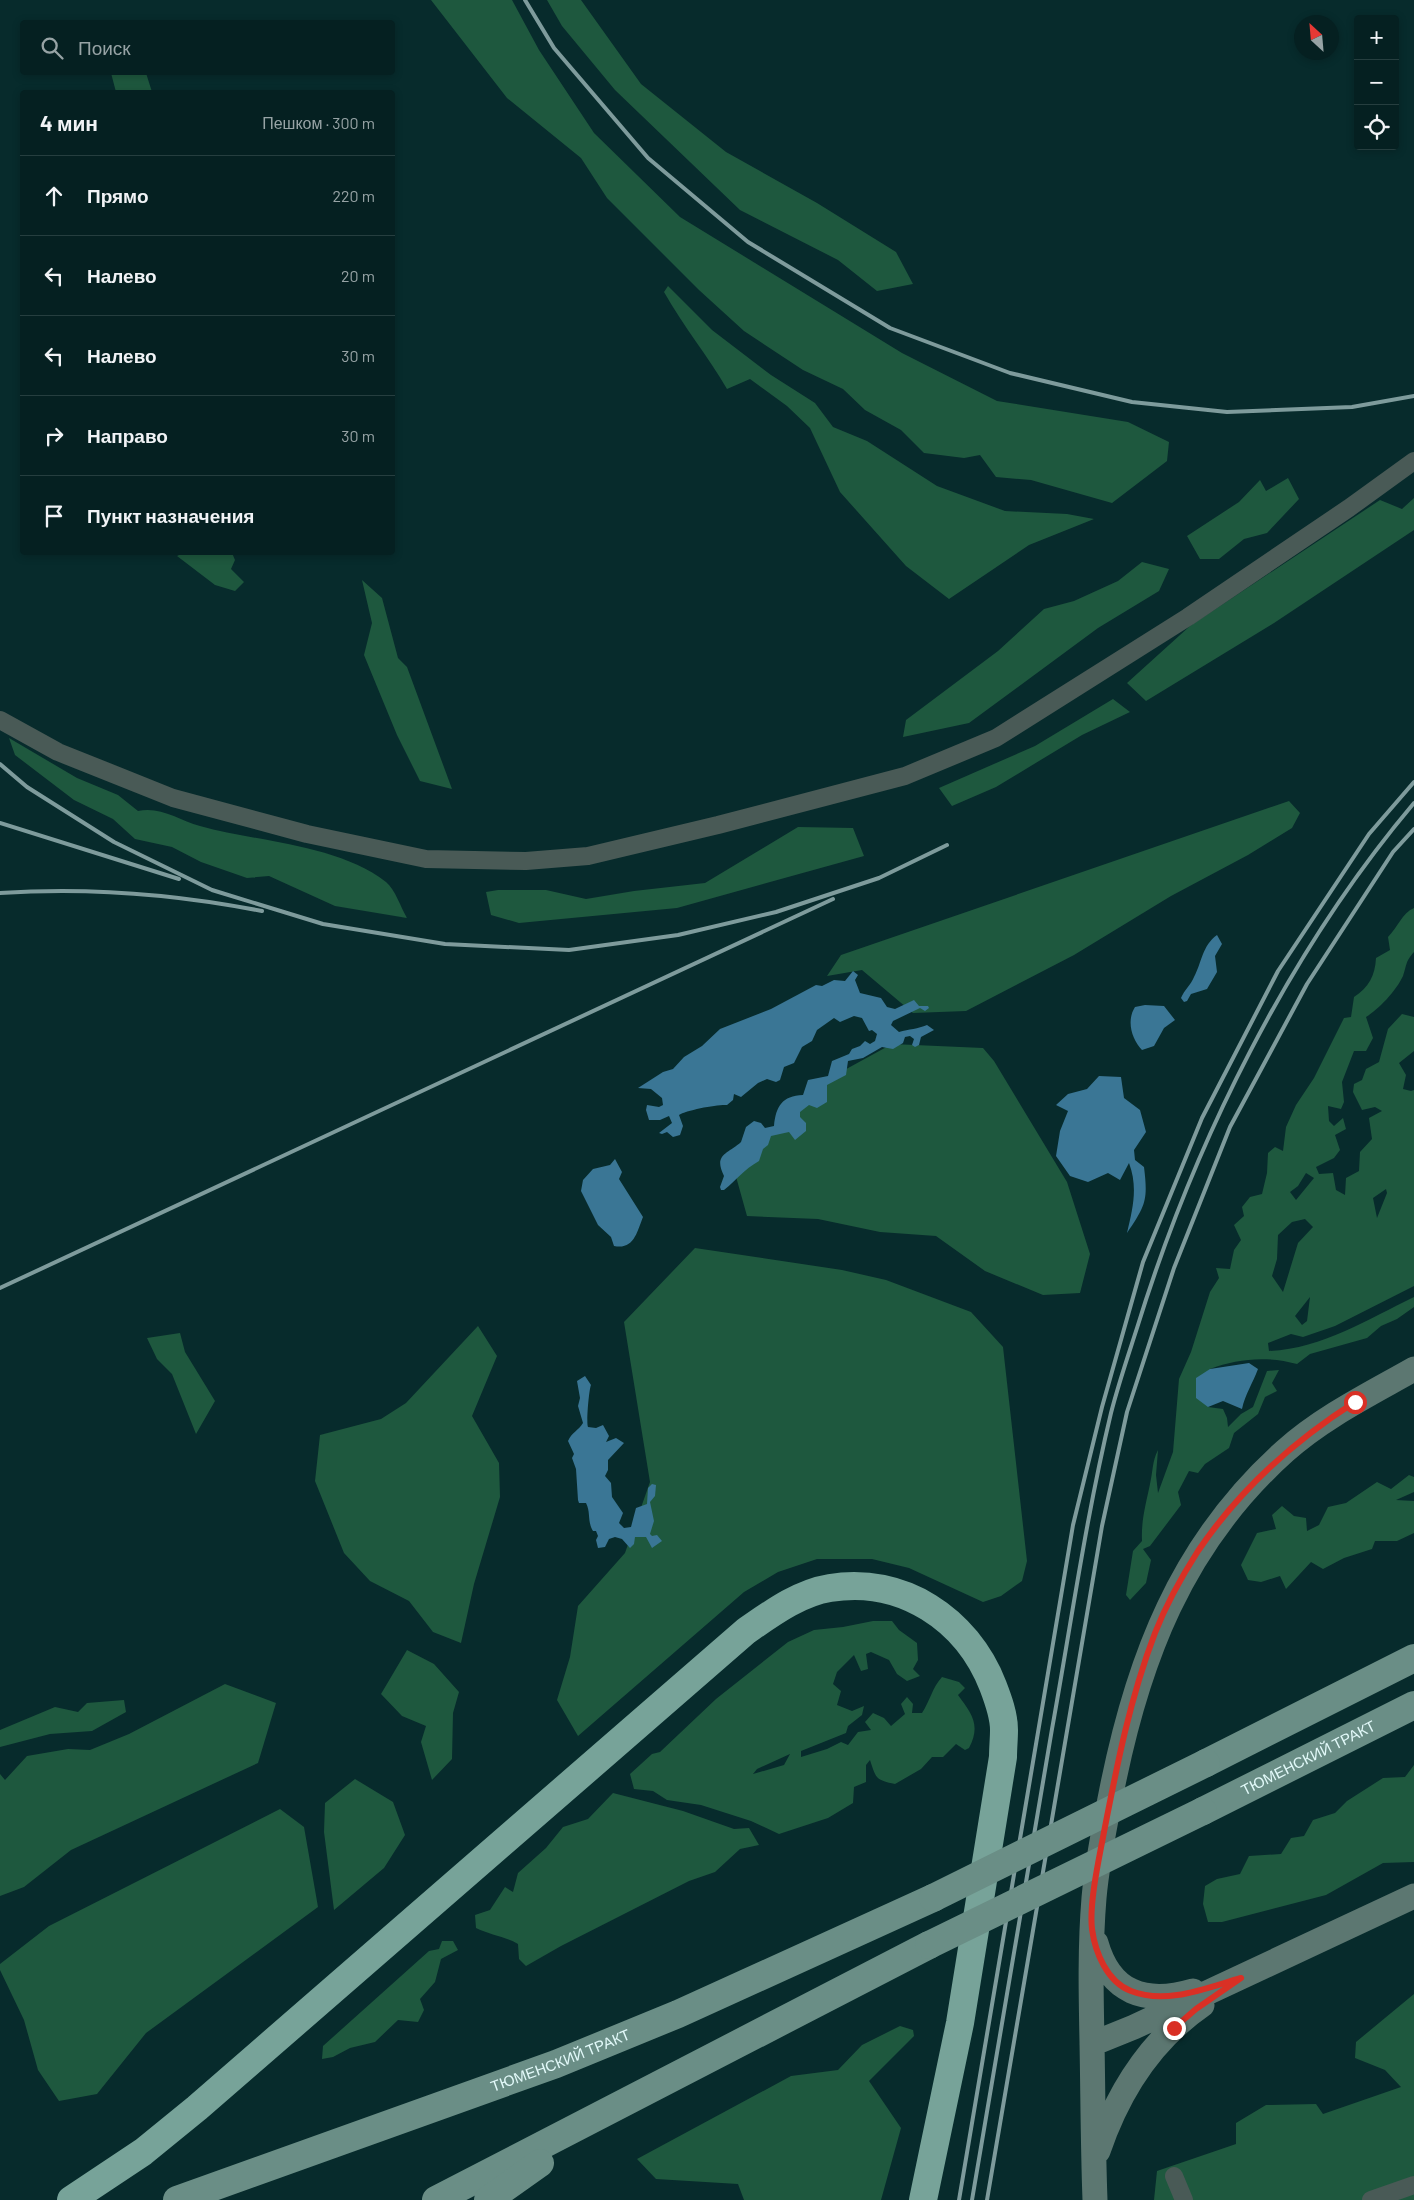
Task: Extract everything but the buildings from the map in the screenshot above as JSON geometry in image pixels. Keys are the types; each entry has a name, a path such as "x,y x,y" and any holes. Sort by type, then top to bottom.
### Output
{"highway":[{"path":"72,2200 143,2152 198,2108 746,1631 799,1598 829,1588 860,1585 884,1588 909,1596 935,1610 957,1629 974,1649 988,1673 999,1701 1004,1729 1003,1757 960,2023 923,2200"}],"main road":[{"path":"1095,2200 1092,1928 1099,1858 1124,1728 1156,1633 1173,1596 1198,1552 1226,1513 1286,1450 1346,1407 1414,1369"},
{"name":"ТЮМЕНСКИЙ ТРАКТ","path":"178,2200 556,2064 669,2018 933,1898 1414,1658"},
{"name":"ТЮМЕНСКИЙ ТРАКТ","path":"637,2098 930,1945 1414,1705"},
{"path":"1092,2044 1241,1978 1414,1896"},
{"path":"1092,1928 1101,1960 1112,1979 1129,1991 1154,1996 1183,1994 1241,1978"},
{"path":"1094,2164 1118,2100 1153,2048 1196,2009 1241,1978"},
{"path":"436,2200 637,2098"},
{"path":"488,2200 637,2098"},
{"path":"204,2200 317,2151"}],"street":[{"path":"0,720 58,752 173,798 307,834 426,859 526,861 588,856 718,825 905,776 996,738 1188,617 1349,508 1414,461"},
{"path":"1174,2176 1184,2200"},
{"path":"1371,2200 1414,2185"}],"green space":[{"path":"431,0 512,0 539,50 594,133 680,217 902,353 997,401 1128,422 1169,442 1167,461 1112,503 1031,480 996,477 980,455 964,458 924,453 901,430 865,410 843,389 803,370 744,331 699,290 607,198 581,158 507,98"},
{"path":"547,0 581,0 641,84 726,152 817,203 896,252 913,284 877,291 838,260 740,210 615,90 562,26"},
{"path":"112,75 147,75 151,90 115,90"},
{"path":"668,286 712,330 771,375 815,403 833,427 867,441 937,486 1005,511 1067,514 1094,519 1029,545 949,599 906,566 840,492 810,428 787,406 750,379 727,389 664,292"},
{"path":"1288,478 1299,499 1267,533 1244,539 1219,559 1200,559 1187,536 1239,502 1260,480 1266,491"},
{"path":"1414,498 1414,530 1274,623 1146,701 1127,683 1190,626 1380,500 1402,509"},
{"path":"233,555 235,560 231,569 244,582 235,591 215,585 177,556"},
{"path":"1142,562 1169,569 1159,591 1098,628 969,723 903,737 906,720 998,651 1044,609 1074,601 1118,581"},
{"path":"362,580 382,598 398,658 407,667 452,789 420,781 397,735 364,655 372,623"},
{"path":"1113,699 1130,712 1082,735 996,787 952,806 939,788 1035,746"},
{"path":"9,738 77,778 118,795 138,811 154,810 200,826 296,846 344,859 366,869 386,882 395,894 407,918 335,906 269,876 247,878 201,862 172,847 135,839 113,819 74,800 15,755"},
{"path":"1289,801 1300,813 1292,828 1248,855 1171,896 1074,955 966,1011 913,1013 862,970 827,976 841,955"},
{"path":"798,827 853,828 864,856 677,908 519,923 491,915 486,892 498,890 546,890 586,899 634,891 705,883"},
{"path":"1414,908 1414,952 1396,988 1382,1004 1366,1017 1373,1038 1366,1051 1354,1051 1342,1082 1344,1102 1341,1109 1328,1106 1329,1121 1334,1126 1343,1118 1346,1129 1335,1135 1340,1150 1334,1158 1316,1167 1319,1174 1333,1173 1336,1190 1345,1195 1346,1178 1359,1171 1360,1152 1372,1139 1369,1118 1382,1111 1375,1107 1362,1110 1353,1092 1354,1084 1362,1080 1366,1069 1379,1062 1388,1029 1402,1014 1414,1017 1414,1051 1399,1063 1406,1075 1403,1089 1414,1090 1414,1286 1335,1326 1303,1337 1291,1334 1268,1343 1269,1351 1308,1345 1326,1339 1414,1297 1414,1307 1397,1319 1381,1326 1367,1338 1310,1354 1297,1364 1286,1361 1253,1359 1231,1362 1210,1369 1208,1407 1223,1409 1228,1427 1241,1414 1253,1407 1267,1371 1279,1370 1272,1383 1277,1391 1265,1397 1258,1414 1234,1433 1229,1448 1205,1464 1198,1473 1189,1471 1178,1492 1181,1505 1150,1546 1143,1549 1151,1560 1146,1583 1130,1600 1126,1595 1133,1551 1142,1541 1143,1519 1155,1459 1158,1450 1156,1475 1158,1493 1173,1452 1179,1379 1191,1352 1210,1292 1219,1278 1216,1268 1230,1269 1234,1250 1241,1240 1234,1225 1244,1216 1242,1207 1250,1197 1262,1194 1267,1173 1268,1153 1275,1147 1283,1151 1286,1127 1296,1105 1314,1078 1344,1018 1351,1017 1354,997 1364,989 1370,980 1376,958 1390,950 1388,937 1410,910","holes":["1306,1173 1314,1178 1296,1200 1290,1192 1298,1186","1386,1189 1387,1193 1377,1218 1373,1198","1305,1219 1313,1227 1298,1243 1283,1292 1272,1276 1277,1259 1278,1235 1292,1222","1310,1297 1307,1321 1302,1325 1295,1316"]},
{"path":"892,1044 983,1048 994,1061 1067,1182 1090,1254 1080,1293 1043,1295 985,1271 936,1236 880,1232 818,1219 747,1216 735,1173 786,1114 839,1073"},
{"path":"695,1248 842,1270 886,1280 971,1312 1003,1347 1027,1561 1022,1581 1001,1596 983,1602 909,1568 872,1559 817,1559 778,1572 744,1592 578,1736 557,1700 570,1657 578,1606 625,1553 650,1482 624,1322"},
{"path":"478,1326 497,1356 472,1416 499,1463 500,1497 474,1584 461,1643 433,1632 409,1601 370,1581 344,1553 315,1481 320,1435 381,1419 406,1403"},
{"path":"180,1333 185,1352 215,1401 196,1434 172,1374 157,1359 147,1338"},
{"path":"1409,1475 1414,1477 1414,1492 1396,1500 1414,1501 1414,1533 1397,1541 1375,1541 1372,1549 1344,1558 1323,1569 1311,1562 1286,1589 1280,1576 1261,1582 1248,1580 1241,1565 1257,1533 1276,1529 1272,1515 1282,1506 1294,1516 1306,1518 1307,1531 1319,1525 1328,1507 1346,1503 1377,1482 1391,1489"},
{"path":"873,1621 892,1621 899,1630 917,1643 918,1660 913,1669 920,1676 907,1681 897,1674 889,1660 871,1652 866,1654 868,1669 861,1671 854,1655 837,1672 833,1684 841,1691 837,1705 852,1711 864,1706 862,1715 848,1726 846,1733 801,1751 801,1757 827,1749 841,1742 848,1745 858,1732 871,1730 865,1722 873,1713 884,1718 891,1726 905,1714 901,1704 907,1697 913,1704 912,1713 922,1713 942,1677 959,1682 965,1688 958,1695 973,1720 973,1740 969,1748 965,1750 956,1744 943,1757 932,1757 921,1769 895,1784 877,1777 870,1760 866,1765 866,1782 854,1787 853,1803 828,1818 779,1834 751,1821 701,1805 667,1800 653,1791 634,1789 630,1774 652,1754 660,1752 716,1699 788,1642 814,1630","holes":["790,1754 784,1765 753,1774 757,1769"]},
{"path":"407,1650 434,1664 459,1692 453,1713 452,1759 432,1780 421,1742 426,1726 402,1716 381,1694"},
{"path":"225,1684 276,1703 258,1763 71,1850 24,1887 0,1896 0,1774 5,1780 27,1756 68,1749 90,1750 129,1734"},
{"path":"124,1700 126,1712 92,1731 50,1734 0,1747 0,1730 55,1707 78,1712 87,1703"},
{"path":"1414,1765 1414,1862 1383,1863 1326,1895 1222,1922 1208,1922 1203,1904 1205,1886 1217,1879 1240,1874 1249,1856 1281,1854 1291,1838 1304,1836 1313,1820 1335,1813 1347,1801 1383,1778 1405,1777"},
{"path":"355,1779 393,1802 405,1835 384,1868 334,1910 324,1832 325,1803"},
{"path":"613,1793 683,1811 734,1829 749,1828 759,1845 740,1849 715,1872 689,1881 561,1946 526,1966 519,1959 518,1944 476,1928 475,1915 490,1910 505,1887 513,1892 518,1873 546,1848 563,1827 588,1819"},
{"path":"280,1809 304,1827 318,1907 146,2033 97,2094 59,2101 38,2070 24,2020 0,1970 0,1964 49,1926"},
{"path":"442,1941 453,1941 458,1950 441,1959 435,1982 420,1999 424,2010 418,2022 398,2020 375,2042 350,2048 333,2057 322,2059 323,2046 429,1951 439,1949"},
{"path":"1414,1994 1414,2200 1154,2200 1157,2171 1236,2144 1236,2123 1266,2105 1316,2104 1323,2114 1401,2087 1385,2070 1355,2058 1356,2042"},
{"path":"900,2026 913,2030 914,2036 869,2081 901,2128 881,2200 744,2200 738,2184 656,2179 637,2159 791,2076 838,2070 862,2045"}],"water":[{"path":"1217,935 1222,944 1215,956 1217,972 1207,989 1191,994 1187,1001 1184,1002 1181,998 1182,995 1193,980 1205,949"},
{"path":"853,971 858,975 855,980 860,993 881,998 887,1007 895,1009 914,1000 919,1006 928,1006 929,1008 925,1011 920,1008 893,1021 891,1025 899,1032 927,1025 934,1030 921,1037 919,1045 915,1047 912,1045 914,1039 910,1036 905,1037 903,1043 893,1049 882,1047 863,1058 848,1061 846,1075 827,1085 827,1102 817,1108 809,1105 800,1112 800,1117 806,1123 806,1131 795,1140 789,1132 771,1136 768,1145 763,1149 759,1161 753,1164 724,1190 721,1190 720,1187 724,1176 721,1169 721,1159 741,1142 746,1127 754,1121 761,1123 765,1128 774,1126 776,1113 781,1103 790,1097 803,1095 808,1080 828,1076 832,1061 849,1054 852,1049 860,1046 865,1041 870,1044 875,1041 877,1034 872,1030 869,1031 862,1018 854,1016 840,1022 834,1018 817,1030 812,1041 802,1047 794,1063 784,1067 780,1080 776,1082 767,1079 758,1083 741,1097 734,1094 733,1100 727,1105 717,1105 688,1111 679,1115 683,1126 680,1135 673,1137 667,1132 659,1133 672,1123 669,1116 660,1120 649,1120 646,1110 647,1105 659,1107 663,1105 662,1098 651,1089 638,1088 663,1072 673,1069 684,1057 702,1046 720,1029 771,1009 816,985 822,986 834,980 845,981"},
{"path":"1145,1005 1164,1006 1175,1020 1164,1028 1154,1046 1142,1050 1133,1036 1131,1018 1135,1007"},
{"path":"1099,1076 1121,1077 1124,1098 1140,1110 1146,1132 1134,1150 1135,1160 1144,1167 1146,1187 1144,1202 1142,1209 1127,1233 1133,1206 1134,1189 1129,1163 1120,1180 1108,1173 1088,1182 1070,1176 1056,1156 1060,1131 1068,1111 1056,1105 1068,1094 1087,1089"},
{"path":"615,1159 622,1172 619,1179 643,1217 634,1239 621,1247 614,1246 611,1237 598,1225 581,1191 583,1180 593,1169 610,1165"},
{"path":"1249,1363 1258,1369 1242,1409 1223,1401 1208,1407 1196,1398 1196,1378 1210,1369"},
{"path":"585,1376 591,1385 587,1419 588,1427 596,1428 603,1425 609,1436 606,1442 616,1438 624,1443 608,1460 608,1470 605,1476 611,1483 612,1497 623,1513 619,1523 624,1528 631,1527 636,1508 647,1504 648,1488 652,1484 656,1485 655,1496 650,1502 654,1521 650,1534 652,1536 657,1535 662,1541 652,1548 646,1537 635,1537 634,1544 630,1548 622,1539 615,1537 609,1539 605,1547 598,1548 596,1540 598,1536 591,1527 586,1503 579,1503 576,1469 572,1458 574,1454 568,1441 583,1423 578,1406 580,1398 577,1381"}],"railway":[{"path":"525,0 554,48 648,158 748,242 890,328 1010,373 1132,402 1227,412 1352,407 1414,396"},
{"path":"0,764 27,787 114,842 212,890 323,924 445,944 569,950 678,935 776,912 879,878 947,845"},
{"path":"959,2200 1073,1525 1102,1407 1143,1262 1202,1118 1278,971 1369,834 1414,782"},
{"path":"972,2200 1086,1531 1102,1452 1123,1370 1160,1258 1187,1189 1217,1120 1250,1052 1286,985 1326,921 1369,860 1414,803"},
{"path":"0,823 179,879"},
{"path":"987,2200 1102,1526 1127,1412 1174,1268 1230,1127 1307,984 1393,852 1414,829"},
{"path":"0,893 33,891 131,893 197,900 262,911"},
{"path":"0,1288 833,899"}],"route":[{"path":"1174,2028 1196,2009 1241,1978 1183,1994 1154,1996 1129,1991 1112,1979 1101,1960 1092,1928 1094,1898 1099,1858 1124,1728 1156,1633 1173,1596 1198,1552 1226,1513 1254,1481 1286,1450 1322,1423 1355,1402"}]}
